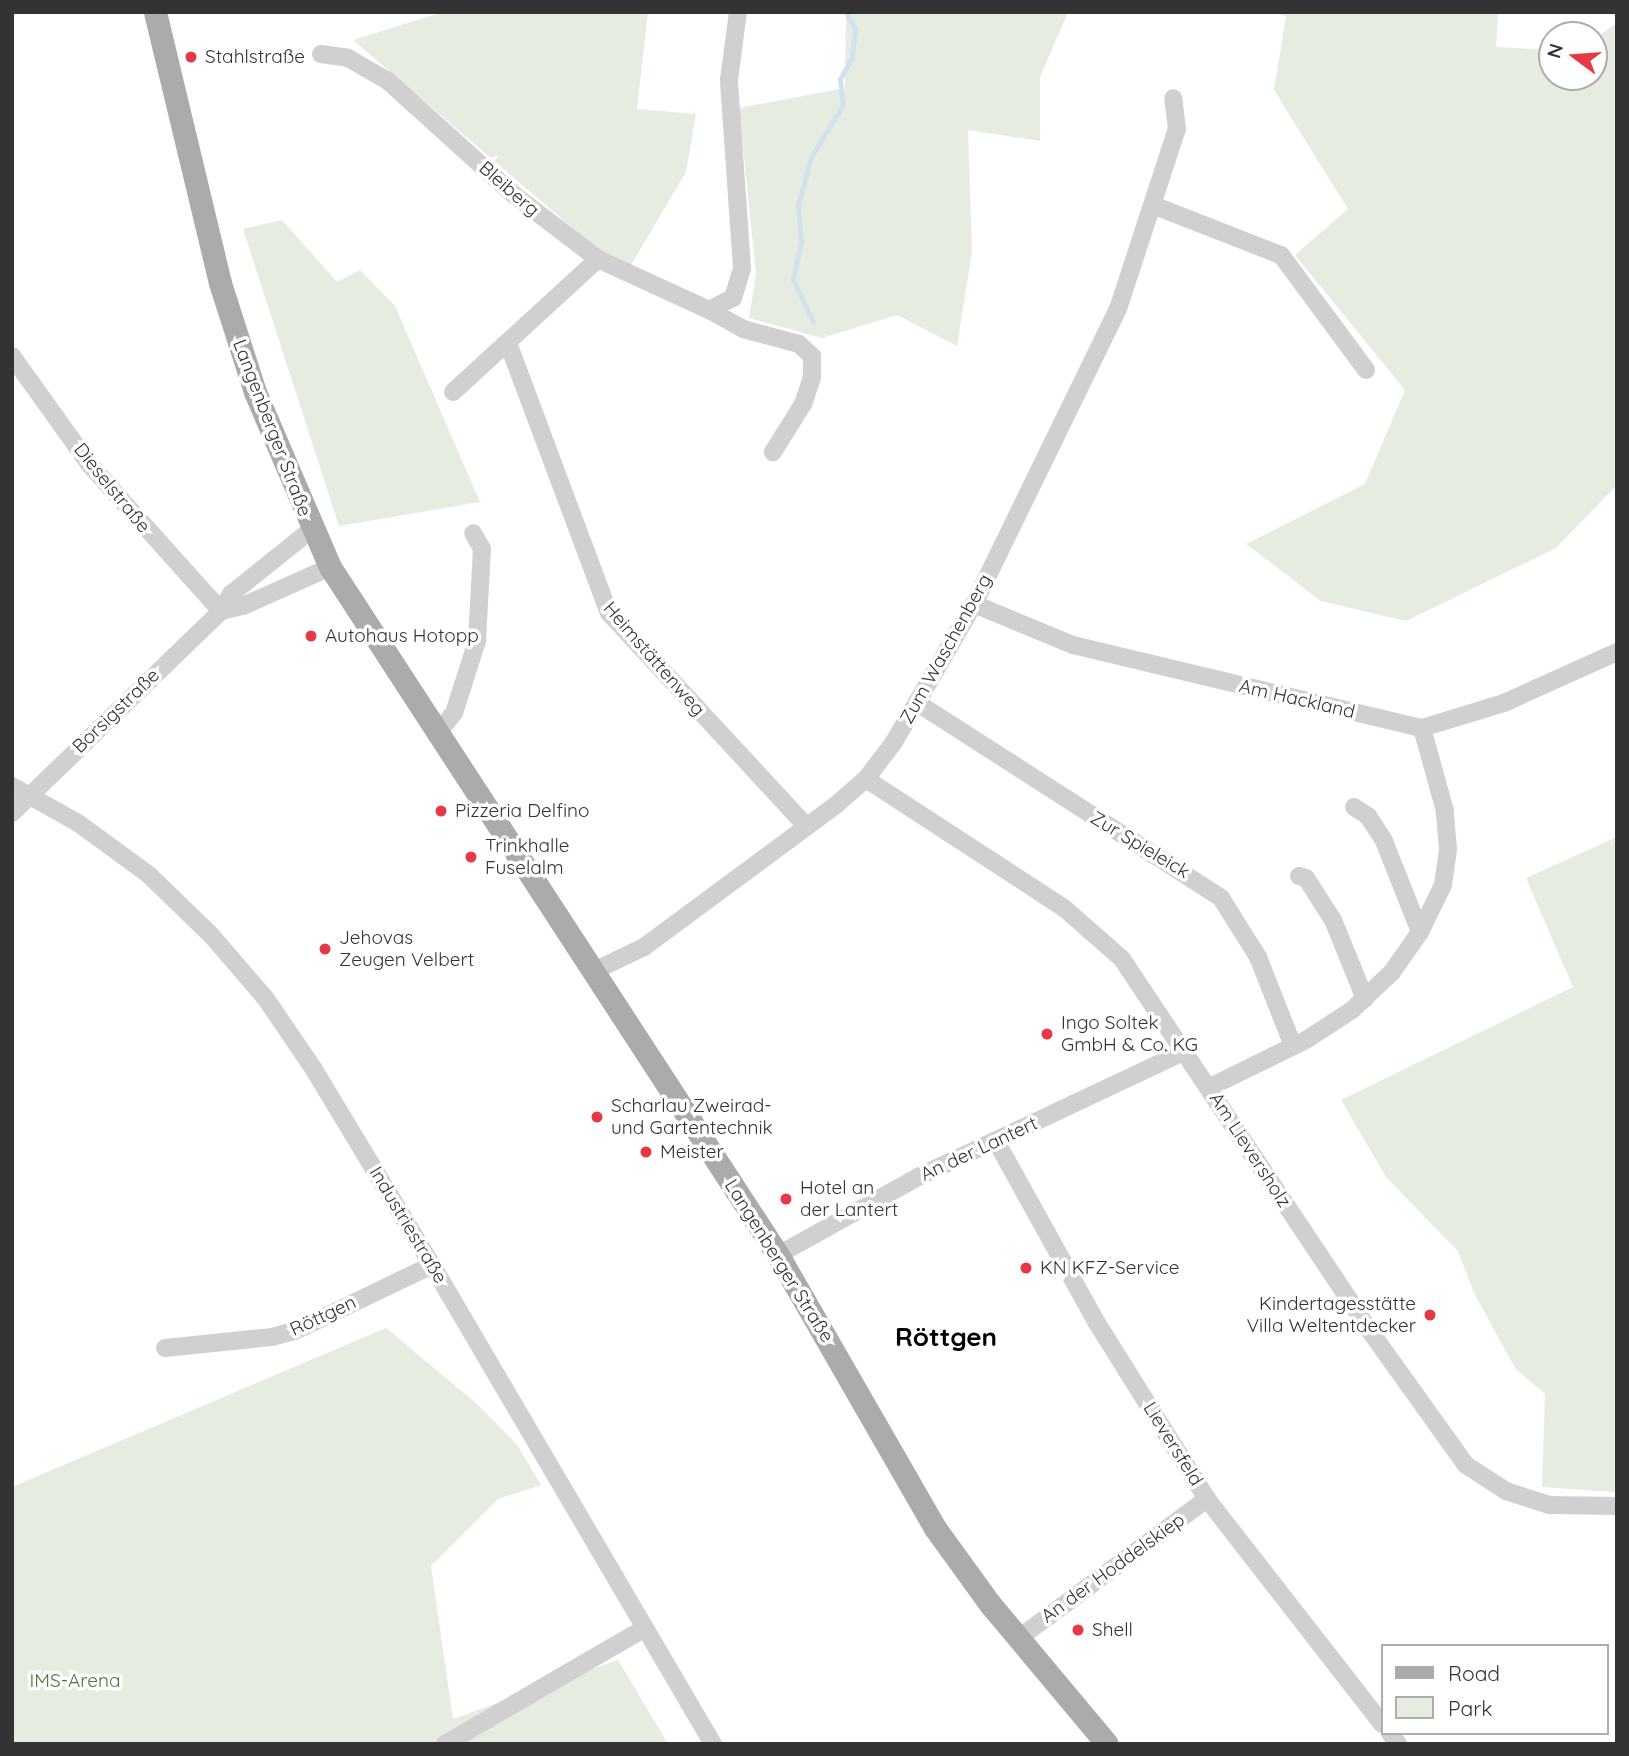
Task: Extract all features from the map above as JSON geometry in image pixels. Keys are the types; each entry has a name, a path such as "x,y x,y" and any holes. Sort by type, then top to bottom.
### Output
{"main road":[{"name":"Langenberger Straße","path":"155,12 220,283 255,392 311,530 330,567 436,735 778,1255 935,1528 1019,1638 1107,1744"}],"street":[{"path":"709,310 733,298 742,268 729,80 738,12"},
{"name":"Bleiberg","path":"321,54 348,58 388,81 514,195 598,260 709,310 743,329 799,344 812,356 812,377 803,404 773,452"},
{"name":"Zum Waschenberg","path":"592,972 644,947 866,779 919,704 974,604 1118,309 1155,206 1177,129 1173,98"},
{"path":"1155,206 1281,255 1366,370"},
{"path":"453,392 598,260"},
{"name":"Heimstättenweg","path":"508,342 609,613 806,826"},
{"name":"Dieselstraße","path":"12,356 90,465 220,611"},
{"name":"Borsigstraße","path":"12,813 220,611 231,594 311,530"},
{"path":"436,735 454,713 477,641 482,549 473,533"},
{"name":"Borsigstraße","path":"220,611 243,606 330,567"},
{"name":"Am Hackland","path":"974,604 1073,645 1422,728"},
{"path":"1210,1087 1293,1046 1365,999 1392,972 1420,932 1443,885 1448,849 1445,811 1422,728 1504,703 1617,652"},
{"name":"Zur Spieleick","path":"919,704 1222,898 1258,957 1293,1046"},
{"name":"Am Lieversholz","path":"866,779 1084,924 1122,959 1210,1087 1370,1331 1466,1465 1506,1491 1549,1505 1617,1506"},
{"name":"Industriestraße","path":"12,786 31,794 102,838 148,874 238,966 313,1068 713,1744"},
{"path":"1354,807 1368,816 1384,842 1420,932"},
{"path":"1299,876 1306,878 1332,920 1365,999"},
{"name":"An der Lantert","path":"778,1255 899,1187 1184,1052"},
{"name":"Lieversfeld","path":"996,1141 1097,1323 1207,1499 1380,1721"},
{"name":"Röttgen","path":"165,1348 272,1338 295,1331 432,1265"},
{"name":"An der Hoddelskiep","path":"1019,1638 1207,1499"},
{"path":"445,1744 645,1628"}],"green space":[{"path":"443,12 648,12 637,109 696,114 686,172 631,265 603,254 353,40"},
{"path":"846,12 1068,12 1040,77 1040,141 968,130 972,252 957,346 897,315 822,338 749,318 756,274 739,108 845,88"},
{"path":"1267,12 1498,12 1496,47 1538,49 1538,91 1608,91 1608,29 1617,23 1617,485 1556,548 1406,621 1321,601 1246,544 1365,484 1405,390 1295,255 1348,209 1274,90 1286,16"},
{"path":"282,220 337,282 360,270 395,306 480,502 339,526 243,229"},
{"path":"1617,837 1617,1491 1613,1492 1542,1487 1545,1394 1515,1368 1474,1293 1458,1251 1386,1177 1341,1100 1573,987 1526,878"},
{"name":"IMS-Arena","path":"386,1328 477,1404 518,1446 541,1485 498,1499 431,1566 453,1719 618,1660 668,1744 12,1744 12,1487"}],"waterway":[{"path":"813,322 793,279 801,242 798,206 811,157 843,105 840,79 852,57 855,28 846,12"}],"place":[{"name":"Stahlstraße","path":"191,57"},
{"name":"Autohaus Hotopp","path":"311,636"},
{"name":"Pizzeria Delfino","path":"441,811"},
{"name":"Trinkhalle Fuselalm","path":"471,857"},
{"name":"Jehovas Zeugen Velbert","path":"325,949"},
{"name":"Ingo Soltek GmbH & Co. KG","path":"1047,1034"},
{"name":"Scharlau Zweirad- und Gartentechnik","path":"597,1117"},
{"name":"Meister","path":"646,1152"},
{"name":"Hotel an der Lantert","path":"786,1199"},
{"name":"KN KFZ-Service","path":"1026,1268"},
{"name":"Kindertagesstätte Villa Weltentdecker","path":"1430,1315"},
{"name":"Shell","path":"1078,1630"}],"district":[{"name":"Röttgen","path":"946,1337"}]}
